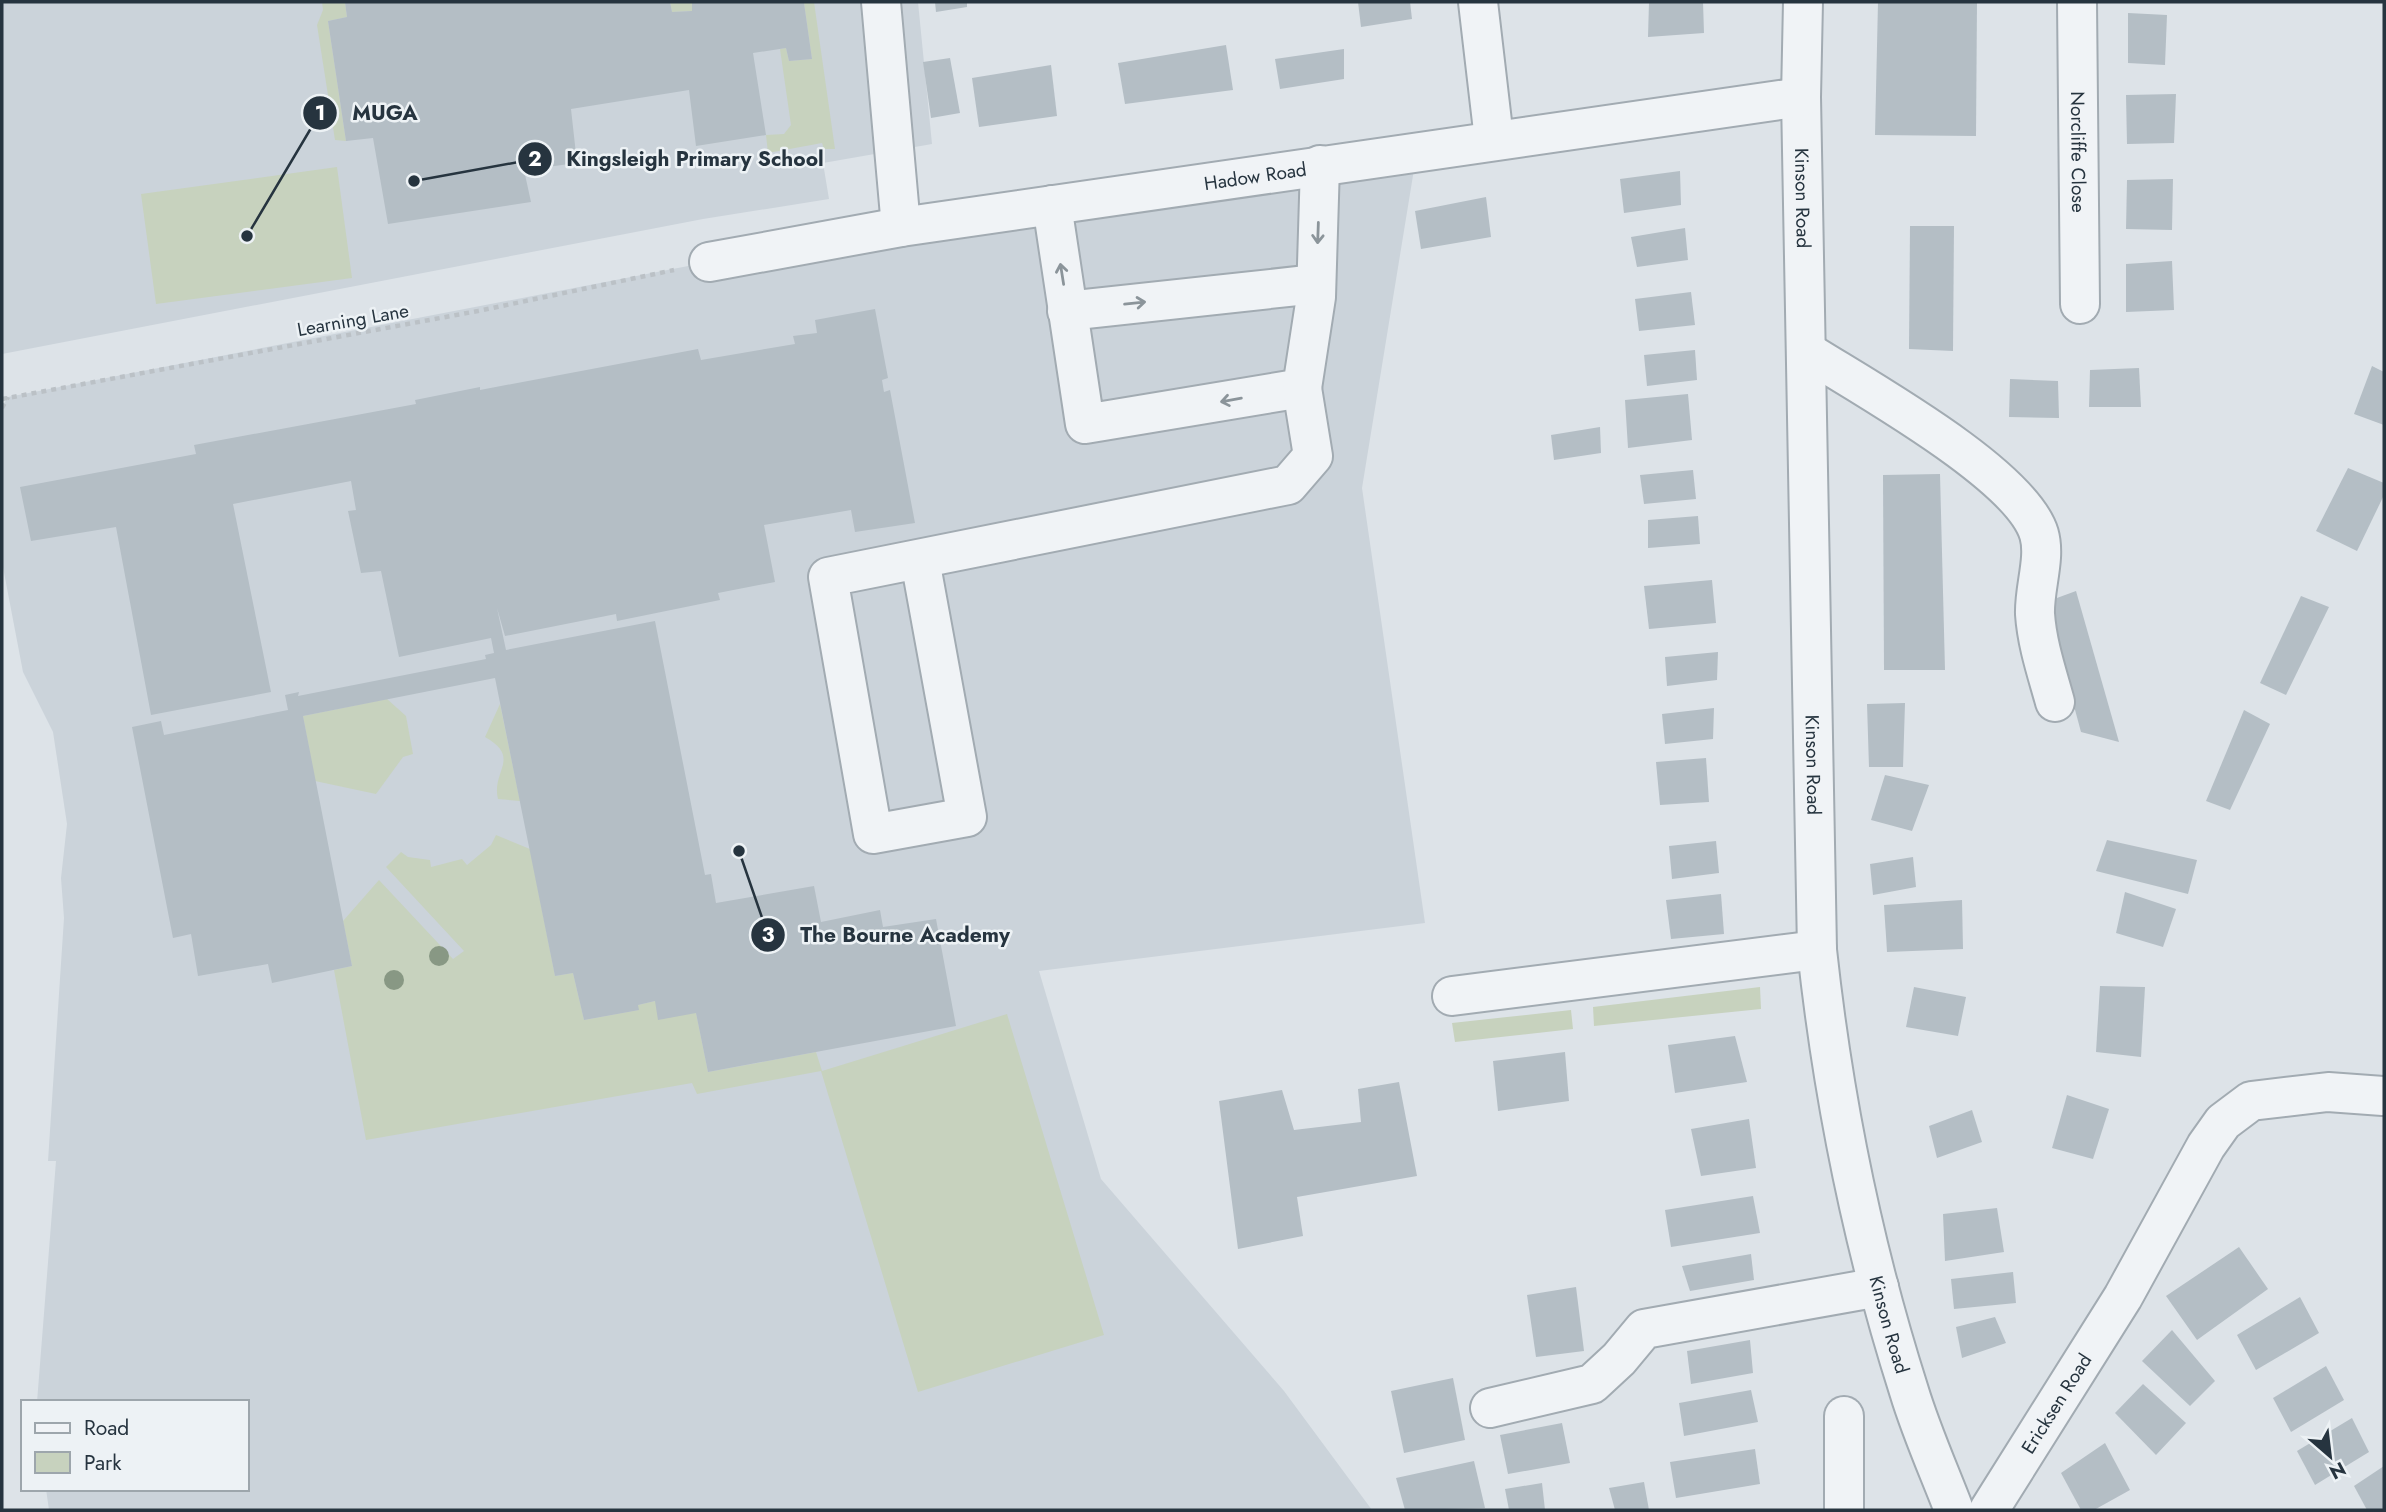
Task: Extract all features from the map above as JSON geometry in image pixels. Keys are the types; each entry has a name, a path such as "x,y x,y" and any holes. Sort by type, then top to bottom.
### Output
{"street":[{"path":"881,2 901,227"},
{"path":"1478,2 1494,139"},
{"name":"Kinson Road","path":"1803,2 1801,97 1816,950 1828,1051 1879,1287 1909,1393 1954,1510"},
{"name":"Norcliffe Close","path":"2077,2 2080,304"},
{"name":"Hadow Road","path":"709,262 901,227 1494,139 1801,97"},
{"path":"920,560 967,817 873,834 828,577 1288,485 1313,456 1302,388 1317,284 1320,165"},
{"path":"1052,205 1084,424 1302,388"},
{"path":"1067,311 1317,284"},
{"path":"1806,351 1990,471 2033,520 2040,536 2035,612 2040,651 2055,702"},
{"path":"1452,996 1816,950"},
{"name":"Ericksen Road","path":"1989,1510 2123,1297 2206,1146 2223,1122 2251,1101 2328,1092 2384,1091"},
{"path":"1490,1408 1592,1384 1619,1360 1644,1329 1879,1287"},
{"path":"1837,1509 1844,1416"}],"path":[{"name":"Learning Lane","path":"2,399 478,311 709,262"},
{"path":"2,408 8,397"}],"shaded area":[{"path":"2,2 918,2 932,144 823,163 829,199 703,219 2,354"},
{"path":"1417,151 1362,488 1425,923 1039,971 1101,1179 1284,1391 1372,1510 49,1510 46,1491 248,1491 248,1400 37,1400 56,1161 48,1161 64,918 61,878 67,824 53,732 23,672 2,562 2,407 8,397 709,262"}],"green space":[{"path":"322,2 345,2 347,17 328,21 346,141 335,140 317,25 323,10"},
{"path":"670,2 692,2 692,11 672,12"},
{"path":"783,2 814,2 835,149 824,149 822,143 768,153 766,135 784,134 791,125 780,49 786,48 789,61 812,59 804,3 784,5"},
{"path":"337,167 352,278 156,304 141,194"},
{"path":"387,699 406,716 413,754 403,757 376,794 315,781 303,716"},
{"path":"500,704 520,801 498,799 498,780 504,758 496,745 485,737"},
{"path":"496,835 530,849 555,976 573,973 584,1020 638,1010 638,1005 655,1001 696,1013 708,1072 816,1052 822,1071 1007,1014 1104,1335 918,1392 821,1071 697,1094 692,1083 366,1140 334,970 352,966 343,921 379,880 453,959 464,951 386,867 401,852 408,857 430,860 431,867 462,859 467,865 491,845"},
{"path":"1760,987 1761,1009 1594,1026 1593,1007"},
{"path":"1571,1010 1573,1029 1455,1042 1452,1023"}],"building":[{"path":"345,2 670,2 672,12 692,11 692,2 804,3 812,59 789,61 786,48 753,53 766,135 696,146 689,90 571,109 577,163 524,170 531,202 388,224 373,138 346,141 328,21 347,17"},
{"path":"935,2 967,2 967,7 936,12"},
{"path":"1358,2 1410,2 1412,19 1361,27"},
{"path":"1649,2 1703,2 1704,33 1648,37"},
{"path":"1878,2 1977,2 1976,136 1875,135"},
{"path":"2128,13 2167,15 2165,65 2128,63"},
{"path":"1226,45 1233,90 1125,104 1118,63"},
{"path":"1344,49 1344,79 1280,89 1275,59"},
{"path":"950,58 960,113 931,118 923,62"},
{"path":"1051,65 1057,116 979,127 972,78"},
{"path":"2176,94 2174,143 2127,144 2126,95"},
{"path":"1680,171 1681,205 1624,213 1620,179"},
{"path":"2173,179 2172,230 2126,229 2127,180"},
{"path":"1486,197 1491,237 1421,249 1415,211"},
{"path":"1910,226 1954,226 1953,351 1909,349"},
{"path":"1685,228 1688,260 1637,267 1631,237"},
{"path":"2172,261 2174,310 2126,312 2126,264"},
{"path":"1691,292 1695,325 1639,331 1635,299"},
{"path":"875,309 888,378 882,380 884,392 890,390 915,523 855,532 851,510 764,525 775,582 718,593 720,600 617,621 616,614 505,636 497,608 506,650 655,621 705,875 711,874 716,903 814,886 821,922 880,910 883,927 936,919 956,1026 708,1072 696,1013 658,1020 655,1001 638,1005 639,1010 584,1020 573,973 555,976 495,678 303,716 352,966 272,983 268,964 198,976 191,934 173,938 132,727 161,721 164,735 288,710 285,695 299,692 298,696 486,659 485,655 494,653 491,638 399,657 381,571 361,573 348,511 356,510 351,481 233,504 271,692 151,715 116,527 31,541 20,487 196,454 194,445 416,404 415,400 480,387 480,390 698,349 701,360 795,344 793,336 817,333 815,320"},
{"path":"1695,350 1697,380 1647,386 1644,355"},
{"path":"2372,366 2384,372 2384,425 2354,414"},
{"path":"2139,368 2141,407 2089,407 2090,370"},
{"path":"2010,379 2058,381 2059,418 2009,417"},
{"path":"1688,394 1692,440 1628,448 1625,400"},
{"path":"1600,427 1601,453 1554,460 1551,435"},
{"path":"2348,468 2384,483 2384,495 2357,551 2316,531"},
{"path":"1693,470 1696,499 1644,504 1640,475"},
{"path":"1940,474 1945,670 1884,670 1883,475"},
{"path":"1698,516 1700,544 1648,548 1648,520"},
{"path":"1712,580 1716,623 1649,629 1644,586"},
{"path":"2076,591 2119,742 2081,732 2046,602"},
{"path":"2301,596 2329,607 2286,695 2260,683"},
{"path":"1718,652 1717,680 1667,686 1665,657"},
{"path":"1905,703 1903,767 1869,767 1867,704"},
{"path":"1714,708 1713,739 1665,744 1662,714"},
{"path":"2244,710 2270,724 2230,810 2206,801"},
{"path":"1706,758 1709,802 1660,805 1656,762"},
{"path":"1885,775 1929,785 1912,831 1871,820"},
{"path":"2107,840 2197,860 2188,894 2096,871"},
{"path":"1716,841 1719,873 1672,879 1669,846"},
{"path":"1913,857 1916,887 1873,895 1870,864"},
{"path":"2125,892 2176,909 2163,947 2116,933"},
{"path":"1721,894 1724,934 1671,939 1666,900"},
{"path":"1962,900 1963,949 1887,952 1884,905"},
{"path":"2100,986 2145,987 2141,1057 2096,1052"},
{"path":"1914,987 1966,997 1958,1036 1906,1027"},
{"path":"1735,1036 1747,1082 1675,1093 1668,1045"},
{"path":"1565,1052 1569,1101 1498,1111 1493,1061"},
{"path":"1399,1082 1417,1176 1297,1197 1303,1236 1238,1249 1219,1101 1282,1090 1294,1130 1361,1122 1358,1089"},
{"path":"2067,1095 2109,1109 2093,1159 2052,1148"},
{"path":"1972,1110 1982,1142 1937,1158 1929,1126"},
{"path":"1749,1119 1756,1168 1701,1176 1691,1129"},
{"path":"1753,1196 1760,1233 1671,1247 1665,1210"},
{"path":"1997,1208 2004,1252 1945,1261 1943,1214"},
{"path":"2239,1247 2268,1289 2197,1340 2166,1296"},
{"path":"1751,1254 1754,1280 1690,1291 1682,1266"},
{"path":"2013,1272 2016,1303 1954,1309 1951,1279"},
{"path":"1576,1287 1584,1351 1536,1357 1527,1295"},
{"path":"2300,1297 2319,1333 2256,1370 2237,1335"},
{"path":"1995,1317 2006,1343 1962,1358 1956,1327"},
{"path":"2172,1330 2215,1381 2190,1406 2142,1361"},
{"path":"1750,1340 1753,1373 1691,1384 1687,1351"},
{"path":"2326,1366 2344,1400 2291,1432 2273,1398"},
{"path":"1453,1378 1465,1440 1404,1453 1391,1391"},
{"path":"2143,1384 2186,1423 2156,1455 2115,1413"},
{"path":"1751,1390 1758,1422 1684,1436 1679,1403"},
{"path":"2352,1418 2369,1452 2315,1485 2297,1451"},
{"path":"1562,1423 1570,1463 1508,1474 1500,1435"},
{"path":"2105,1443 2130,1490 2094,1510 2081,1510 2061,1473"},
{"path":"1755,1449 1760,1484 1676,1498 1670,1462"},
{"path":"1474,1461 1485,1508 1405,1510 1396,1478"},
{"path":"2384,1466 2384,1510 2367,1510 2354,1486"},
{"path":"1644,1482 1649,1510 1615,1510 1609,1488"},
{"path":"1542,1483 1545,1510 1509,1510 1505,1489"}],"place":[{"name":"Kingsleigh Primary School","path":"414,181"},
{"name":"MUGA","path":"247,236"},
{"name":"The Bourne Academy","path":"739,851"}]}
